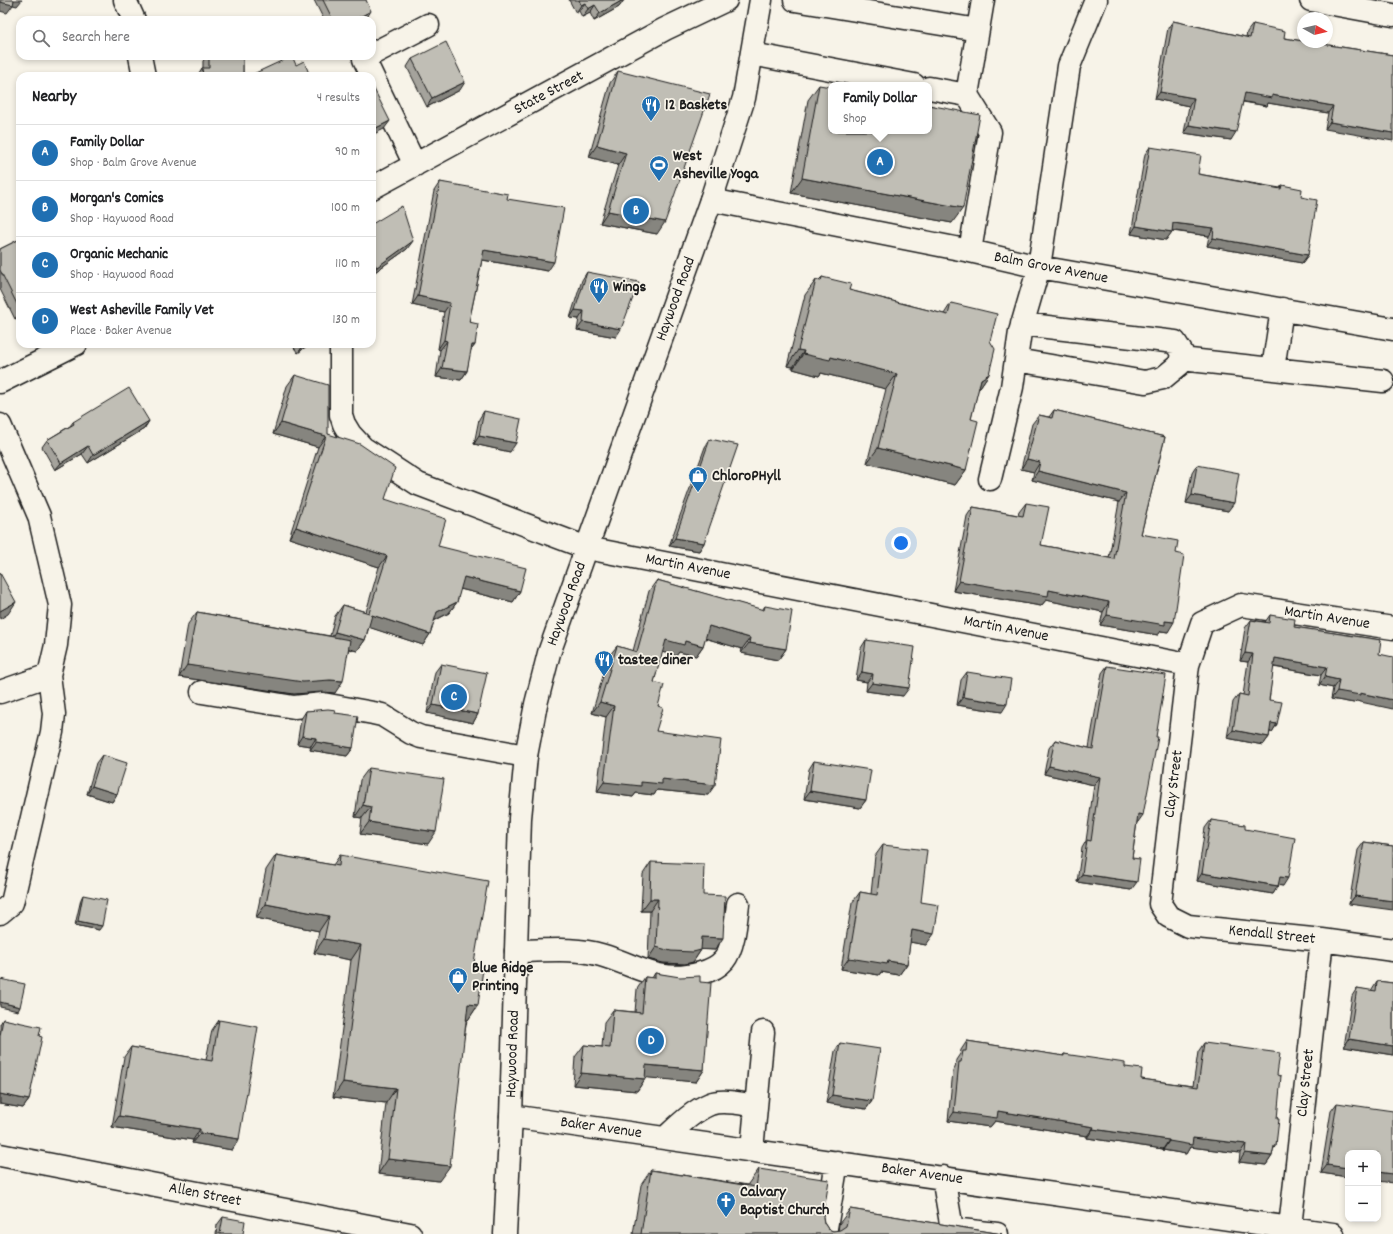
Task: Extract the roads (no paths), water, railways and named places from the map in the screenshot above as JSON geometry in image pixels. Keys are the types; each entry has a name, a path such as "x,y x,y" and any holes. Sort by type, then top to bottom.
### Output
{"street":[{"path":"125,0 133,16"},
{"name":"State Street","path":"376,186 665,29 726,0"},
{"name":"Haywood Road","path":"505,1234 511,1116 520,818 526,756 536,704 550,653 711,200 744,98 761,0"},
{"path":"796,0 978,30"},
{"path":"970,251 990,132 967,95 983,0"},
{"path":"990,479 1012,388 1022,324 1039,267 1069,66 1096,0"},
{"path":"1311,0 1369,5 1393,15"},
{"path":"376,52 428,25"},
{"path":"752,54 898,82"},
{"path":"141,60 143,72"},
{"path":"364,60 370,72"},
{"path":"376,84 415,165"},
{"path":"932,89 967,95"},
{"name":"Balm Grove Avenue","path":"711,200 970,251 1039,267 1393,329"},
{"path":"1273,369 1282,309"},
{"path":"1016,360 1145,382 1163,378 1180,364 1182,353 1175,342 1022,324"},
{"path":"0,382 68,348"},
{"name":"Martin Avenue","path":"342,348 341,415 350,434 364,448 418,484 587,548 1188,665 1202,623 1241,605 1393,628"},
{"path":"1181,358 1383,381"},
{"path":"0,425 39,516 60,605 56,645 49,675 54,714 52,732 12,903 0,913"},
{"name":"Clay Street","path":"1160,904 1188,665"},
{"path":"0,692 49,675"},
{"path":"202,692 294,707 323,704 373,713 382,715 410,734 526,756"},
{"path":"516,951 584,951 601,954 648,974 686,978 710,971 724,960 732,939 738,904"},
{"name":"Kendall Street","path":"1160,904 1168,916 1188,926 1322,940 1393,950"},
{"name":"Clay Street","path":"1290,1227 1322,940"},
{"path":"752,1150 763,1032"},
{"path":"665,1138 696,1112 711,1104 726,1103 756,1106"},
{"name":"Baker Avenue","path":"511,1116 1333,1234"},
{"name":"Allen Street","path":"0,1155 410,1234"},
{"path":"825,1234 837,1162"},
{"path":"943,1178 952,1229 997,1234"}],"place":[{"name":"12 Baskets","path":"651,122"},
{"name":"Family Dollar","path":"880,162"},
{"name":"West Asheville Yoga","path":"659,182"},
{"name":"Morgan's Comics","path":"636,211"},
{"name":"Wings","path":"599,304"},
{"name":"ChloroPHyll","path":"698,493"},
{"name":"tastee diner","path":"604,677"},
{"name":"Organic Mechanic","path":"454,697"},
{"name":"Blue Ridge Printing","path":"458,994"},
{"name":"West Asheville Family Vet","path":"651,1041"},
{"name":"Calvary Baptist Church","path":"726,1218"}]}
